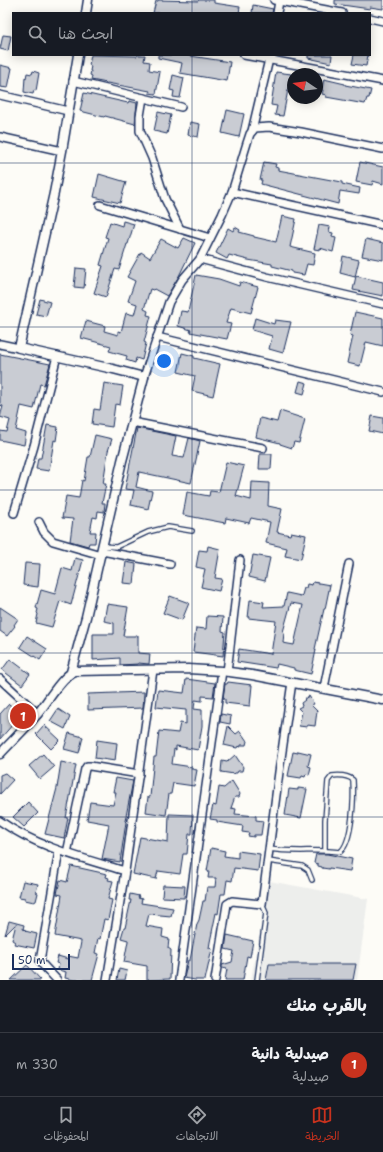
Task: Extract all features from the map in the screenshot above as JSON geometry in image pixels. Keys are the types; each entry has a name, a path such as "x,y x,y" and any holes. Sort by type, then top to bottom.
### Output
{"street":[{"path":"86,12 88,0"},
{"path":"277,12 276,0 337,12"},
{"path":"371,18 383,21"},
{"path":"19,348 62,151 78,56"},
{"path":"257,56 270,57 383,82"},
{"path":"0,754 38,714 71,672 86,617 144,377 172,295 182,280 200,259 232,192 252,131 270,57"},
{"path":"73,81 181,107"},
{"path":"0,95 68,111"},
{"path":"143,98 140,116 140,131 152,158 165,199 180,229"},
{"path":"252,131 255,128 269,126 383,150"},
{"path":"0,137 62,151"},
{"path":"232,192 383,225"},
{"path":"100,205 210,238"},
{"path":"200,259 267,277 383,304"},
{"path":"157,337 383,392"},
{"path":"0,344 144,377"},
{"path":"14,513 34,446 57,356"},
{"path":"132,422 263,448"},
{"path":"39,522 44,532 53,541 170,564"},
{"path":"179,980 225,672 240,560"},
{"path":"324,688 349,564"},
{"path":"71,672 80,670 188,669 225,672 292,682 383,700"},
{"path":"107,980 125,871 153,670"},
{"path":"0,679 38,714"},
{"path":"215,980 227,904 232,901 262,904 292,682"},
{"path":"67,853 85,769 87,766 139,774"},
{"path":"0,821 16,831 60,851 125,871"},
{"path":"57,980 40,961 60,851"}],"lane":[{"path":"102,550 116,547 148,532 168,527 192,531"},
{"path":"269,849 283,852 325,850 340,852 344,849 347,840 354,790 353,780 349,776 332,776 328,781 325,820 325,850"},
{"path":"268,861 302,866 308,870 312,880"},
{"path":"257,980 266,913 262,904"}],"shaded area":[{"path":"269,881 368,899 357,980 251,980"}],"building":[{"path":"214,0 214,3 240,7 239,12 153,12 156,1"},
{"path":"335,0 383,0 383,9 370,7 370,9 335,4"},
{"path":"253,5 273,9 272,12 252,12"},
{"path":"3,35 11,36 8,51 0,49"},
{"path":"91,56 145,56 144,61 150,62 149,70 160,72 156,94 149,93 150,91 91,80 91,66 89,65"},
{"path":"158,56 191,56 230,62 227,81 180,73 182,63 158,58"},
{"path":"308,56 332,56 331,63 308,58"},
{"path":"354,56 368,56 366,66 352,64"},
{"path":"0,65 12,68 8,88 0,87"},
{"path":"33,71 39,73 36,91 34,90 33,94 24,92 25,77 26,78 27,73 32,74"},
{"path":"276,72 287,73 287,95 283,116 275,115 277,106 271,105"},
{"path":"173,75 184,78 180,98 173,97 174,91 170,90"},
{"path":"324,79 371,90 369,98 367,98 365,104 326,97 326,95 323,94"},
{"path":"84,93 128,103 129,101 137,103 135,124 80,111"},
{"path":"227,110 244,114 239,137 222,133"},
{"path":"158,112 171,115 167,134 154,131"},
{"path":"190,122 200,124 198,137 188,135"},
{"path":"264,162 276,164 275,167 278,168 278,170 342,182 342,184 360,188 359,194 340,191 338,204 261,184 262,180 260,180"},
{"path":"360,162 383,167 383,184 373,181 372,185 356,182"},
{"path":"99,174 126,182 120,203 94,197"},
{"path":"282,216 296,219 290,247 315,253 313,265 307,264 304,275 292,273 292,271 272,266 272,264 229,255 227,259 216,253 228,228 233,231 235,227 240,230 239,232 276,242"},
{"path":"123,221 134,224 119,270 115,269 106,297 94,293 103,266 100,265 108,238 105,237 110,222 122,226"},
{"path":"319,225 330,227 329,232 333,233 332,237 336,238 333,252 320,248 320,250 314,249"},
{"path":"184,238 195,243 179,276 167,296 154,289 150,289 144,309 148,311 147,315 151,316 144,342 146,343 142,360 136,358 135,363 126,360 127,356 109,351 111,346 81,338 86,321 105,326 104,331 118,335 118,331 121,332 126,313 134,315 137,304 128,301 135,281 127,277 141,252 150,258 161,239 178,248"},
{"path":"366,239 383,243 383,260 362,256"},
{"path":"343,256 359,260 355,277 340,273"},
{"path":"76,268 86,269 84,288 74,287"},
{"path":"196,275 219,279 239,286 240,282 258,287 251,313 231,308 226,323 231,324 227,339 190,332 191,330 178,326 181,311 188,312"},
{"path":"356,276 383,282 383,296 353,290"},
{"path":"40,299 50,302 46,316 36,314"},
{"path":"355,312 383,318 383,346 366,342 360,366 347,363 353,336 350,335"},
{"path":"255,318 274,324 275,320 291,322 283,353 269,349 272,336 252,330"},
{"path":"182,353 194,356 194,358 220,364 213,396 192,391 195,376 178,372"},
{"path":"0,354 50,364 44,385 40,384 34,409 21,406 16,430 26,433 24,445 0,440 0,431 7,432 10,420 0,417 3,406 0,405"},
{"path":"300,381 307,383 304,394 297,392"},
{"path":"104,383 123,386 120,405 115,404 112,427 92,424 94,409 100,410"},
{"path":"280,411 305,419 299,443 294,442 292,448 280,443 256,437 260,418 277,422"},
{"path":"372,416 383,418 383,434 369,431"},
{"path":"47,425 58,427 56,441 54,440 49,471 36,469 38,458 41,458"},
{"path":"137,428 176,436 172,456 184,458 189,438 200,441 191,483 139,472 136,487 152,491 148,509 131,505 134,490 125,489"},
{"path":"95,435 112,439 108,451 103,484 106,484 102,503 105,503 104,512 98,511 97,518 93,517 90,532 96,532 95,543 89,543 88,546 70,541 73,519 62,518 66,496 79,498 82,480 84,481 88,457 90,457"},
{"path":"260,454 272,454 271,469 259,469"},
{"path":"226,462 244,466 236,496 251,500 252,482 269,483 268,506 282,509 277,532 290,535 291,532 306,535 301,559 285,556 287,548 266,543 270,522 251,518 249,523 226,518 225,523 183,515 187,492 209,496 210,491 219,492"},
{"path":"208,546 220,549 215,578 222,579 219,591 201,587 205,569 196,567 199,550 207,551"},
{"path":"253,555 270,558 265,581 249,577"},
{"path":"75,558 83,560 71,605 60,601 52,627 36,623 38,609 36,608 41,590 55,594 62,568 72,571"},
{"path":"126,562 136,564 134,584 123,583"},
{"path":"25,563 40,564 38,587 23,585"},
{"path":"313,582 330,585 315,649 311,674 277,664 276,668 237,662 239,649 271,654 276,621 248,618 250,600 264,602 263,607 284,606 287,593 301,596 307,584 312,585","holes":["291,603 303,605 294,645 283,643 283,632"]},
{"path":"170,596 189,603 182,620 163,613"},
{"path":"107,604 128,607 123,636 138,636 138,653 150,654 149,664 138,663 120,665 120,658 93,660 93,634 114,634 114,623 104,621"},
{"path":"0,607 18,619 14,625 15,626 7,636 0,631"},
{"path":"207,616 223,617 222,631 225,632 223,656 193,652 196,628 206,629"},
{"path":"27,636 47,649 40,660 20,647"},
{"path":"10,659 30,674 22,685 2,670"},
{"path":"186,679 215,683 213,697 202,696 202,701 195,700 194,709 202,710 202,726 198,750 176,746 176,750 174,749 172,764 192,767 192,769 197,770 194,786 173,783 171,794 169,794 166,815 146,812 148,797 150,797 154,757 156,757 159,731 178,733 180,723 186,724 186,710 156,707 158,690 184,693"},
{"path":"228,682 252,685 250,706 225,703 225,699 223,698 225,684"},
{"path":"144,692 143,708 88,710 88,694"},
{"path":"309,696 314,704 311,705 317,711 315,726 299,726 302,712 298,708 302,706 301,703 305,700 304,699"},
{"path":"9,704 21,715 0,739 0,714"},
{"path":"58,709 70,717 65,729 50,721"},
{"path":"221,714 231,716 230,724 220,722"},
{"path":"44,725 60,740 51,749 36,734"},
{"path":"228,726 236,734 240,731 247,741 246,745 241,745 241,747 238,746 237,748 224,745"},
{"path":"69,733 83,737 79,753 64,749"},
{"path":"97,740 117,743 115,761 95,758"},
{"path":"298,751 311,754 308,766 311,767 309,775 306,774 305,777 302,776 301,778 288,776 293,752 298,753"},
{"path":"43,754 54,767 40,779 29,766"},
{"path":"235,755 243,767 242,771 238,771 234,774 221,772 222,761 227,762"},
{"path":"61,762 76,765 66,818 68,818 64,838 45,834 57,788"},
{"path":"5,773 13,780 0,794 0,775"},
{"path":"116,778 133,781 125,821 120,862 102,859 109,824 87,820 90,802 113,805 116,792 113,792"},
{"path":"232,781 240,794 239,797 235,797 231,808 236,809 235,814 256,816 256,820 263,821 261,835 254,835 254,837 248,836 249,833 242,832 243,826 217,822 217,820 210,819 213,805 216,806 219,787 224,788"},
{"path":"298,788 307,789 301,818 285,815 289,789 298,790"},
{"path":"28,802 38,813 24,827 13,817"},
{"path":"169,814 193,815 192,834 189,834 187,854 183,854 180,874 158,871 156,879 133,874 140,837 168,842"},
{"path":"211,848 225,851 224,856 238,858 238,851 260,854 258,871 234,868 232,881 227,880 225,894 221,894 218,914 216,913 209,948 212,949 205,980 195,980 184,978 188,960 190,960 203,901 205,901 207,887 215,887 216,878 208,878 209,871 207,871"},
{"path":"316,854 327,854 352,859 350,871 322,868 318,866 318,864 314,863"},
{"path":"71,866 107,874 106,877 109,878 108,880 113,881 108,899 112,900 108,920 104,919 100,939 98,938 95,953 99,954 92,980 74,980 65,978 66,972 58,970 59,964 56,963 58,956 68,959 68,956 78,958 81,942 55,936 62,895 57,894 60,880 67,882"},
{"path":"23,881 38,884 36,901 25,900 25,898 19,897"},
{"path":"163,885 185,886 184,898 162,897"},
{"path":"130,894 139,896 138,898 142,899 141,903 173,908 171,916 149,914 146,926 163,929 162,937 169,939 168,948 171,950 170,979 147,980 147,966 124,962 128,940 121,938 125,928 131,900 129,900"},
{"path":"9,921 24,925 23,929 26,930 25,931 37,934 34,948 14,944 15,942 12,940 16,924 5,935"},
{"path":"227,935 253,941 250,957 247,956 243,980 225,980 227,969 222,968 222,965 232,962 234,951 225,949"},
{"path":"269,964 356,964 353,980 266,980"},
{"path":"27,965 41,980 11,980"},
{"path":"119,969 127,971 125,980 117,980"}],"place":[{"name":"صيدلية دانية","path":"23,716"}]}
